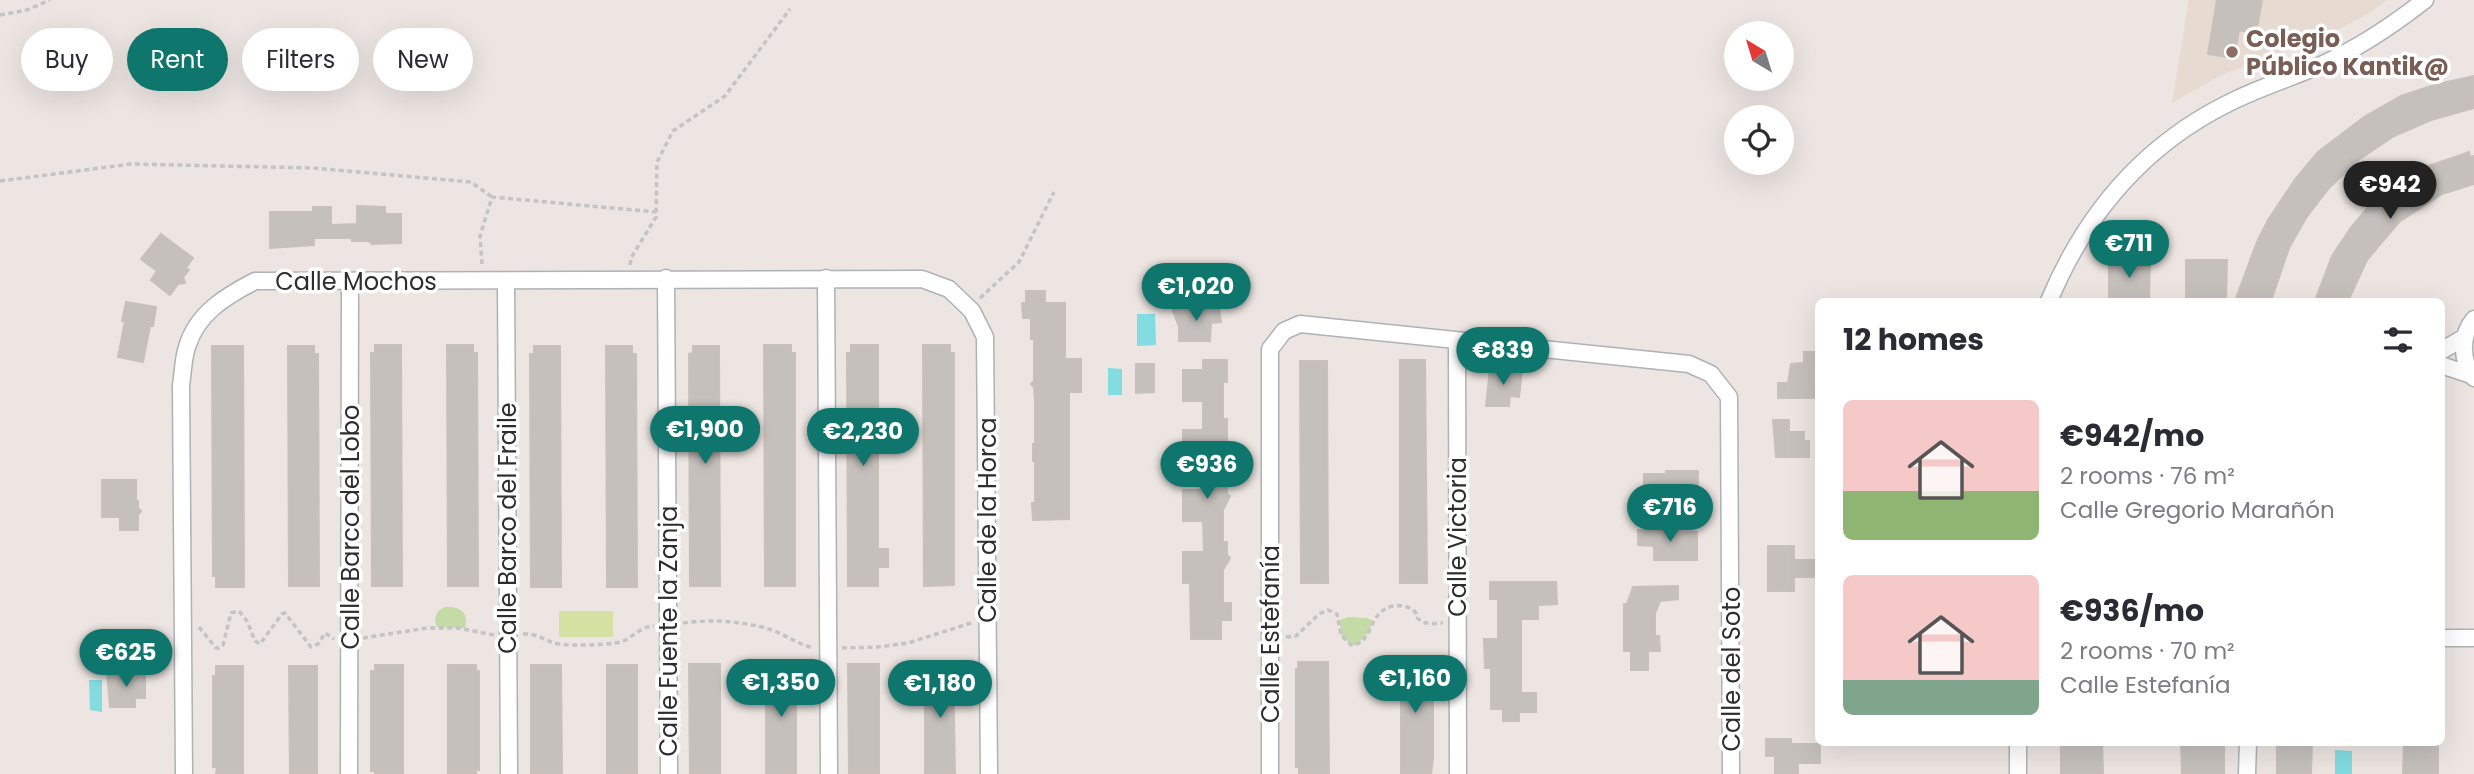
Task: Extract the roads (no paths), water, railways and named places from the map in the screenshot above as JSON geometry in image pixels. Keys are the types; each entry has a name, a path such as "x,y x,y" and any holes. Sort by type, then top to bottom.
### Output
{"street":[{"path":"2050,298 2064,265 2093,218 2125,177 2165,142 2236,99 2324,64 2397,22 2425,0"},
{"name":"Calle Fuente la Zanja","path":"666,278 669,774"},
{"path":"825,278 829,774"},
{"name":"Calle Mochos","path":"184,774 181,385 187,346 198,324 219,300 256,281 922,279 949,289 972,312"},
{"name":"Calle Barco del Lobo","path":"349,774 350,281"},
{"name":"Calle Barco del Fraile","path":"506,282 509,774"},
{"name":"Calle de la Horca","path":"972,312 985,337 989,774"},
{"path":"2472,377 2463,350 2465,337 2474,318"},
{"name":"Calle del Soto","path":"1284,331 1300,324 1689,365 1711,374 1729,397 1731,774"},
{"name":"Calle Estefanía","path":"1270,774 1270,349 1284,331"},
{"path":"2445,349 2465,337"},
{"name":"Calle Victoria","path":"1457,342 1458,774"},
{"path":"2445,367 2472,377"},
{"path":"2445,638 2474,638"},
{"path":"2018,746 2018,774"},
{"path":"2247,774 2248,746"}],"water":[{"path":"1137,314 1155,314 1156,345 1137,346"},
{"path":"1108,368 1122,369 1122,395 1108,395"},
{"path":"89,680 102,680 102,712 90,710"},
{"path":"2335,750 2352,751 2352,774 2335,774"}],"place":[{"name":"Colegio Público Kantik@","path":"2232,52"}]}
